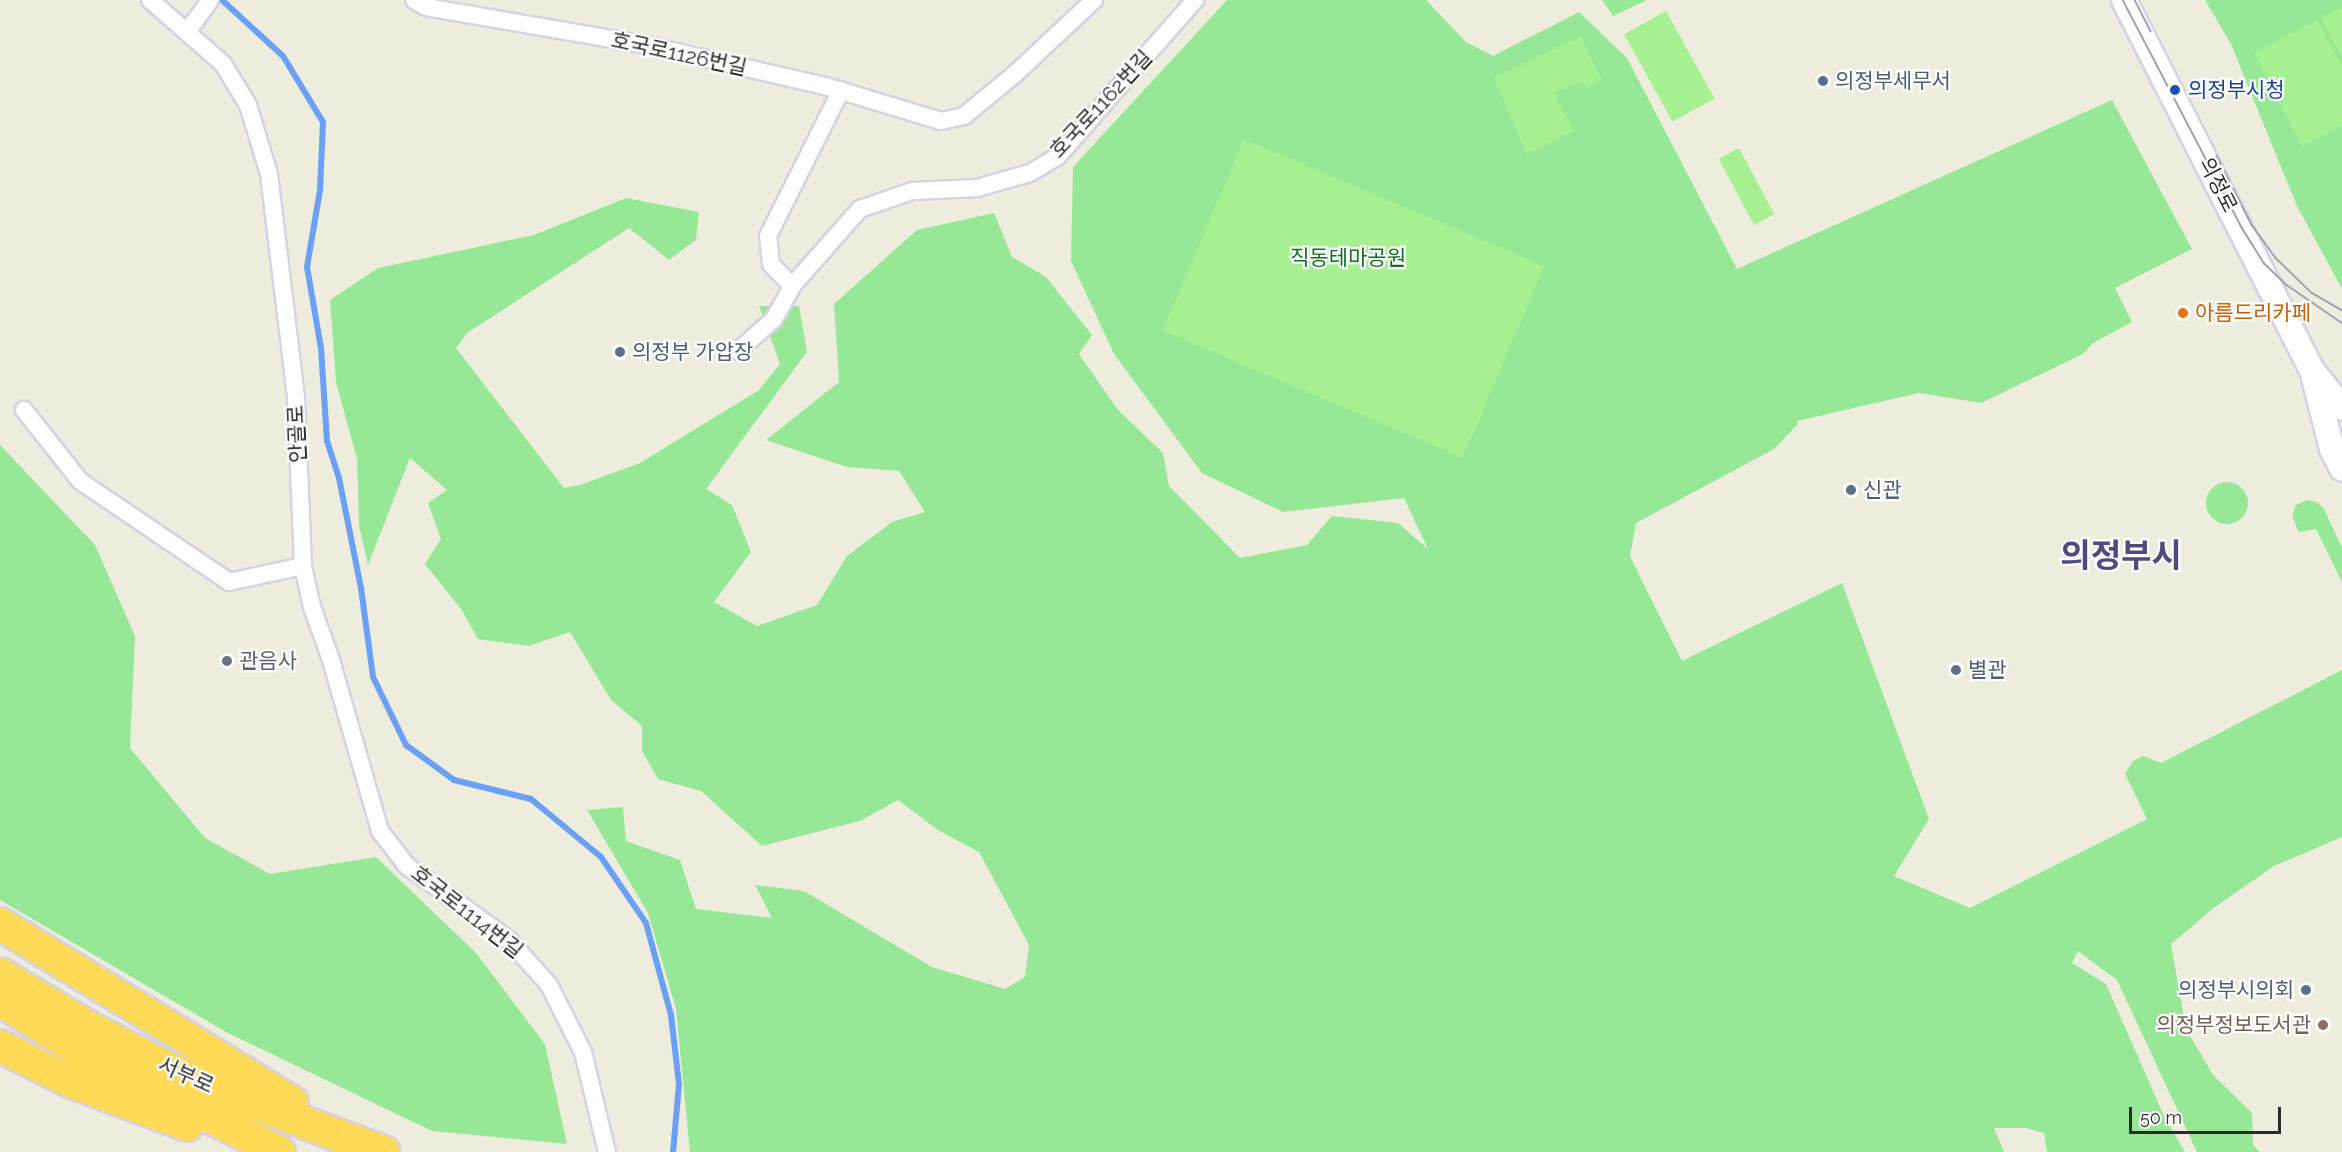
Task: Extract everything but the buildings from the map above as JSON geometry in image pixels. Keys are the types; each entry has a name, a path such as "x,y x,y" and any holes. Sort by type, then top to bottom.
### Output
{"highway":[{"path":"0,924 102,989 354,1140"},
{"name":"서부로","path":"0,974 90,1028 164,1066 244,1100 384,1152"},
{"name":"서부로","path":"0,1000 82,1052 279,1152"},
{"path":"0,1047 72,1082 156,1115 272,1152"}],"street":[{"name":"안골로","path":"150,0 223,64 248,105 268,174 296,398 303,566"},
{"name":"호국로1126번길","path":"414,0 426,8 646,45 841,90 941,121 964,116 1016,74 1094,0"},
{"name":"호국로1162번길","path":"738,351 774,319 792,286 860,209 912,191 977,189 1030,173 1058,156 1195,0"},
{"name":"의정로","path":"2124,0 2312,370 2339,454"},
{"path":"187,32 207,5"},
{"path":"792,286 771,264 768,236 841,90"},
{"name":"의정로","path":"2312,370 2342,408"},
{"path":"24,410 80,481 229,582 303,566"},
{"name":"호국로1114번길","path":"303,566 312,607 331,660 380,831 407,867 508,939 549,985 583,1052 607,1152"}],"green space":[{"name":"직동테마공원","path":"1227,0 1426,0 1466,42 1493,56 1579,12 1627,58 1737,269 2112,100 2192,249 2115,288 2132,322 2093,343 2083,354 1981,403 1919,393 1797,421 1798,424 1774,449 1636,523 1630,556 1682,661 1842,583 1929,819 1894,876 1970,908 2147,819 2125,774 2133,761 2143,756 2161,763 2342,670 2342,837 2274,866 2215,907 2171,944 2186,1029 2213,1075 2252,1113 2253,1145 2260,1152 2197,1152 2117,980 2078,951 2072,963 2106,984 2164,1116 2185,1152 2047,1152 2044,1133 2026,1128 1994,1128 2004,1152 690,1152 676,1009 648,913 587,810 623,807 626,841 680,860 696,909 772,918 755,885 804,891 932,967 1005,989 1025,977 1029,945 979,852 938,830 898,800 860,821 762,846 701,791 658,779 642,751 642,726 611,700 570,632 529,646 478,639 461,609 425,564 441,539 428,503 447,490 410,458 368,565 359,525 357,459 336,382 330,300 378,268 534,235 626,198 699,212 696,240 669,260 629,228 467,333 456,348 564,488 580,485 640,463 759,390 780,364 759,306 799,306 807,352 706,489 732,505 751,552 714,602 757,626 817,605 847,556 892,522 925,512 899,471 847,467 766,440 839,382 834,304 917,230 994,213 1012,257 1046,277 1092,335 1079,354 1118,410 1163,453 1169,486 1240,558 1307,545 1332,516 1398,523 1428,549 1404,498 1283,512 1202,473 1114,354 1071,261 1073,167"},
{"path":"1602,0 1647,0 1613,16"},
{"path":"2205,0 2342,0 2342,289 2297,206 2231,44"},
{"path":"2342,7 2342,57 2321,18"},
{"path":"1666,11 1714,98 1672,122 1624,34"},
{"path":"2317,20 2342,66 2342,125 2302,147 2254,53"},
{"path":"1581,36 1602,80 1588,87 1578,82 1554,93 1574,131 1527,154 1494,78"},
{"name":"직동테마공원","path":"1244,139 1544,266 1463,458 1163,330"},
{"path":"1739,148 1774,214 1754,225 1719,159"},
{"path":"0,445 95,545 135,636 130,748 205,838 270,874 376,857 476,953 545,1044 567,1144 432,1131 226,1032 0,900"},
{"path":"2227,482 2242,488 2248,503 2242,518 2227,524 2212,518 2206,503 2212,488"},
{"path":"2307,500 2317,502 2324,509 2342,548 2342,582 2316,529 2299,532 2292,516 2296,505"}],"waterway":[{"path":"222,0 283,56 323,122 320,190 307,267 321,348 327,441 339,478 361,588 373,677 406,745 454,780 531,799 601,857 646,923 671,1015 679,1084 673,1152"}],"tram line":[{"path":"2123,0 2241,226 2264,263 2287,285 2342,323"},
{"path":"2135,0 2151,31"},
{"path":"2217,156 2252,225 2276,258 2312,293 2342,310"}],"place":[{"name":"의정부세무서","path":"1823,81"},
{"name":"의정부시청","path":"2175,90"},
{"name":"아름드리카페","path":"2183,313"},
{"name":"의정부 가압장","path":"620,352"},
{"name":"신관","path":"1851,490"},
{"name":"관음사","path":"227,661"},
{"name":"별관","path":"1956,670"},
{"name":"의정부시의회","path":"2306,990"},
{"name":"의정부정보도서관","path":"2323,1025"}],"district":[{"name":"의정부시","path":"2121,556"}]}
